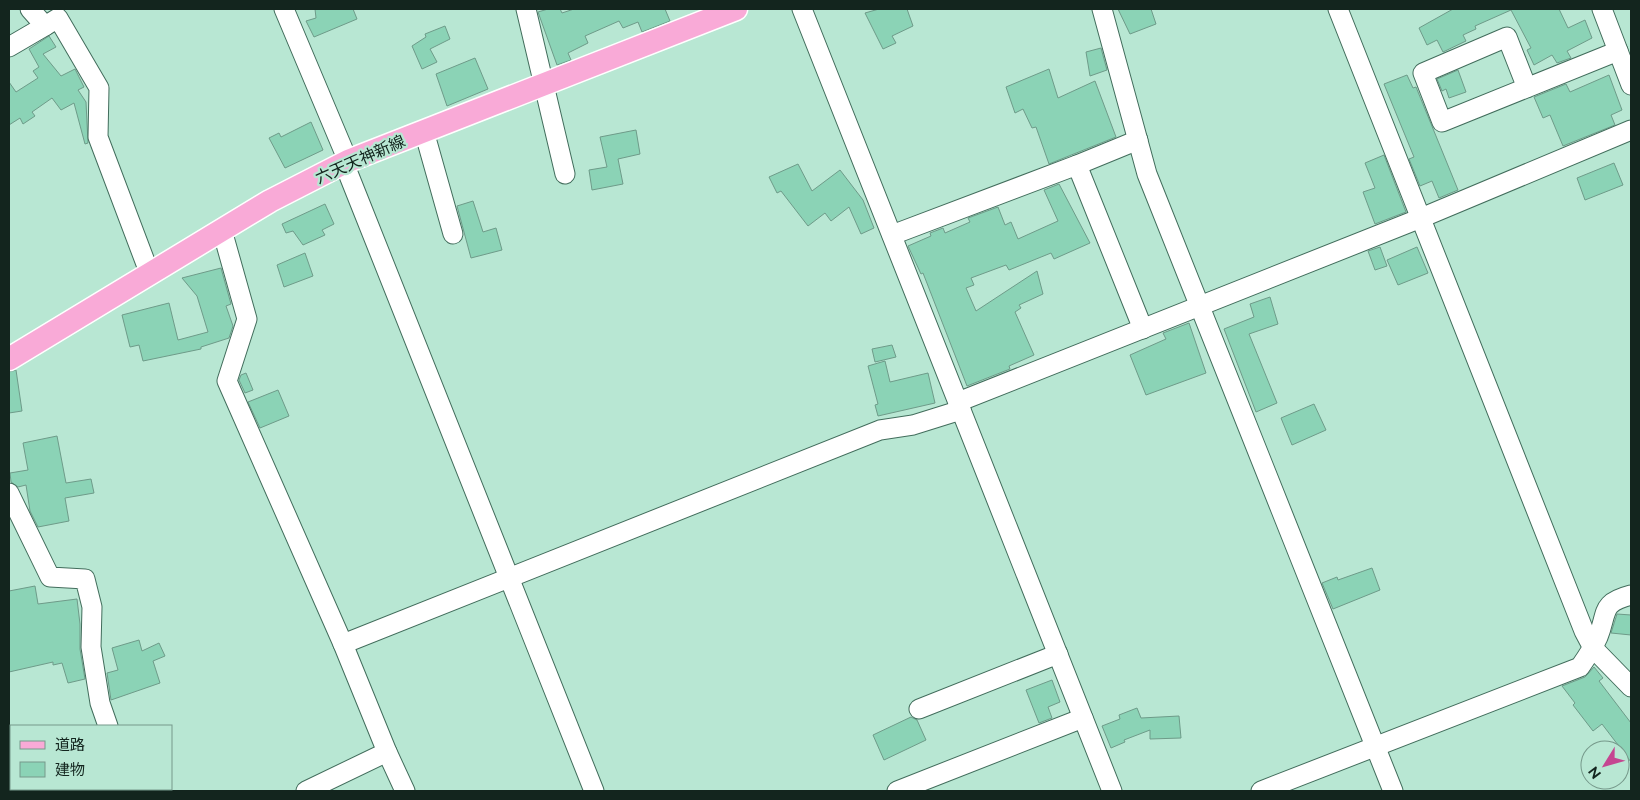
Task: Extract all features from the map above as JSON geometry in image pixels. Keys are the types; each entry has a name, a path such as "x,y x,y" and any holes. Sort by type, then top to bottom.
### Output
{"main road":[{"name":"六天天神新線","path":"9,359 150,272 346,162 736,9"}],"street":[{"path":"30,9 58,18 99,88 98,137 150,272"},
{"path":"284,9 594,791"},
{"path":"526,9 565,174"},
{"path":"802,9 1112,791"},
{"path":"1102,9 1147,174 1393,791"},
{"path":"1338,9 1577,612 1593,648 1631,687"},
{"path":"1602,9 1631,85"},
{"path":"9,47 58,18"},
{"path":"1527,88 1507,37 1423,73 1442,122 1527,88 1618,51"},
{"path":"343,644 880,430 913,425 1631,130"},
{"path":"424,131 453,234"},
{"path":"892,235 1138,140"},
{"path":"1077,165 1143,329"},
{"path":"222,230 247,319 227,381 343,644 405,791"},
{"path":"9,493 50,577 85,579 92,607 91,647 98,694 108,725"},
{"path":"1261,791 1375,745 1580,667 1593,648 1606,609 1614,600 1631,595"},
{"path":"919,709 1058,654"},
{"path":"897,791 1083,718"},
{"path":"306,791 387,752"}],"building":[{"path":"315,9 353,9 357,19 314,37 306,21 316,18"},
{"path":"548,9 560,9 562,13 574,9 665,9 670,21 642,32 638,22 623,28 619,21 585,36 588,43 568,53 571,60 557,65 538,12"},
{"path":"879,9 907,9 913,26 892,36 896,43 883,49 865,13"},
{"path":"1118,9 1151,9 1156,24 1130,34"},
{"path":"1453,9 1559,9 1568,28 1585,20 1592,38 1567,51 1571,58 1557,63 1552,55 1534,65 1527,50 1531,48 1511,10 1475,26 1476,29 1463,35 1466,41 1443,52 1437,40 1427,45 1419,28"},
{"path":"445,26 450,39 430,49 437,62 422,69 412,46 426,37 425,34"},
{"path":"49,36 56,47 43,54 61,76 75,69 84,87 78,90 86,102 88,143 85,144 74,103 61,110 52,98 32,112 35,116 23,124 20,118 9,125 9,82 16,92 38,78 33,71 39,67 29,49"},
{"path":"1101,48 1107,70 1090,76 1086,52"},
{"path":"475,58 488,89 447,106 436,74"},
{"path":"1049,69 1058,98 1095,81 1116,137 1049,164 1036,127 1032,128 1023,109 1015,113 1006,87"},
{"path":"1458,70 1466,92 1449,98 1446,89 1442,91 1437,79"},
{"path":"1407,75 1413,88 1416,87 1458,190 1439,198 1432,181 1420,186 1409,159 1414,157 1384,84"},
{"path":"1609,75 1622,110 1611,115 1615,125 1563,146 1550,115 1543,118 1534,97 1566,84 1570,92"},
{"path":"311,122 323,150 285,168 269,138 279,133 281,137"},
{"path":"636,130 640,154 618,159 623,184 592,190 589,170 607,167 600,137"},
{"path":"1384,155 1406,212 1375,224 1363,192 1375,188 1365,163"},
{"path":"1614,163 1623,185 1585,200 1577,178"},
{"path":"798,164 812,191 840,170 863,200 874,228 861,234 849,207 831,221 825,213 808,226 781,191 777,193 769,177"},
{"path":"1059,184 1090,243 1054,259 1051,253 1009,270 1006,265 971,278 974,285 966,288 976,311 1037,271 1043,294 1019,305 1021,308 1015,312 1034,355 1009,366 1010,369 967,386 923,273 921,274 908,246 931,236 930,233 943,228 945,233 970,222 968,218 998,207 1005,225 1011,222 1018,239 1058,221 1044,190"},
{"path":"473,201 483,232 496,228 502,250 471,258 457,206"},
{"path":"325,204 334,224 322,230 325,235 303,245 293,231 286,233 282,224"},
{"path":"1380,247 1387,266 1375,270 1368,251"},
{"path":"1417,247 1428,273 1398,285 1387,260"},
{"path":"305,253 313,276 284,287 277,265"},
{"path":"221,268 231,304 226,306 233,326 229,338 201,347 201,349 143,361 139,345 130,347 122,315 169,303 178,340 208,332 197,296 182,278"},
{"path":"1270,297 1278,324 1249,334 1277,403 1256,412 1224,329 1254,317 1250,304"},
{"path":"1189,323 1206,373 1146,395 1130,355 1166,339 1163,333"},
{"path":"892,345 896,357 875,362 872,349"},
{"path":"885,361 890,382 928,373 935,403 878,416 875,405 878,404 868,366"},
{"path":"16,370 22,411 9,413 9,372"},
{"path":"246,373 253,390 245,393 239,380 241,375"},
{"path":"278,390 289,416 260,428 248,402"},
{"path":"1314,404 1326,430 1292,445 1281,418"},
{"path":"57,436 66,483 91,479 94,493 65,498 69,521 38,527 30,511 26,485 18,487 11,482 10,473 28,470 23,443"},
{"path":"1372,568 1380,590 1333,609 1322,583 1337,577 1338,580"},
{"path":"35,586 38,604 77,599 80,649 85,679 68,683 62,663 53,665 53,662 9,672 9,591"},
{"path":"1617,614 1631,615 1631,635 1611,633"},
{"path":"139,640 142,651 159,643 165,656 153,661 160,683 111,700 107,673 118,670 112,648"},
{"path":"1594,667 1603,678 1599,681 1631,723 1631,762 1630,740 1614,740 1602,724 1593,731 1573,705 1575,703 1562,686 1585,677"},
{"path":"1052,680 1060,702 1048,707 1052,718 1039,723 1026,690"},
{"path":"1137,708 1141,718 1179,716 1181,738 1150,739 1150,730 1124,740 1125,742 1111,748 1102,726 1120,719 1119,715"},
{"path":"911,717 917,720 926,740 884,760 873,735"}]}
